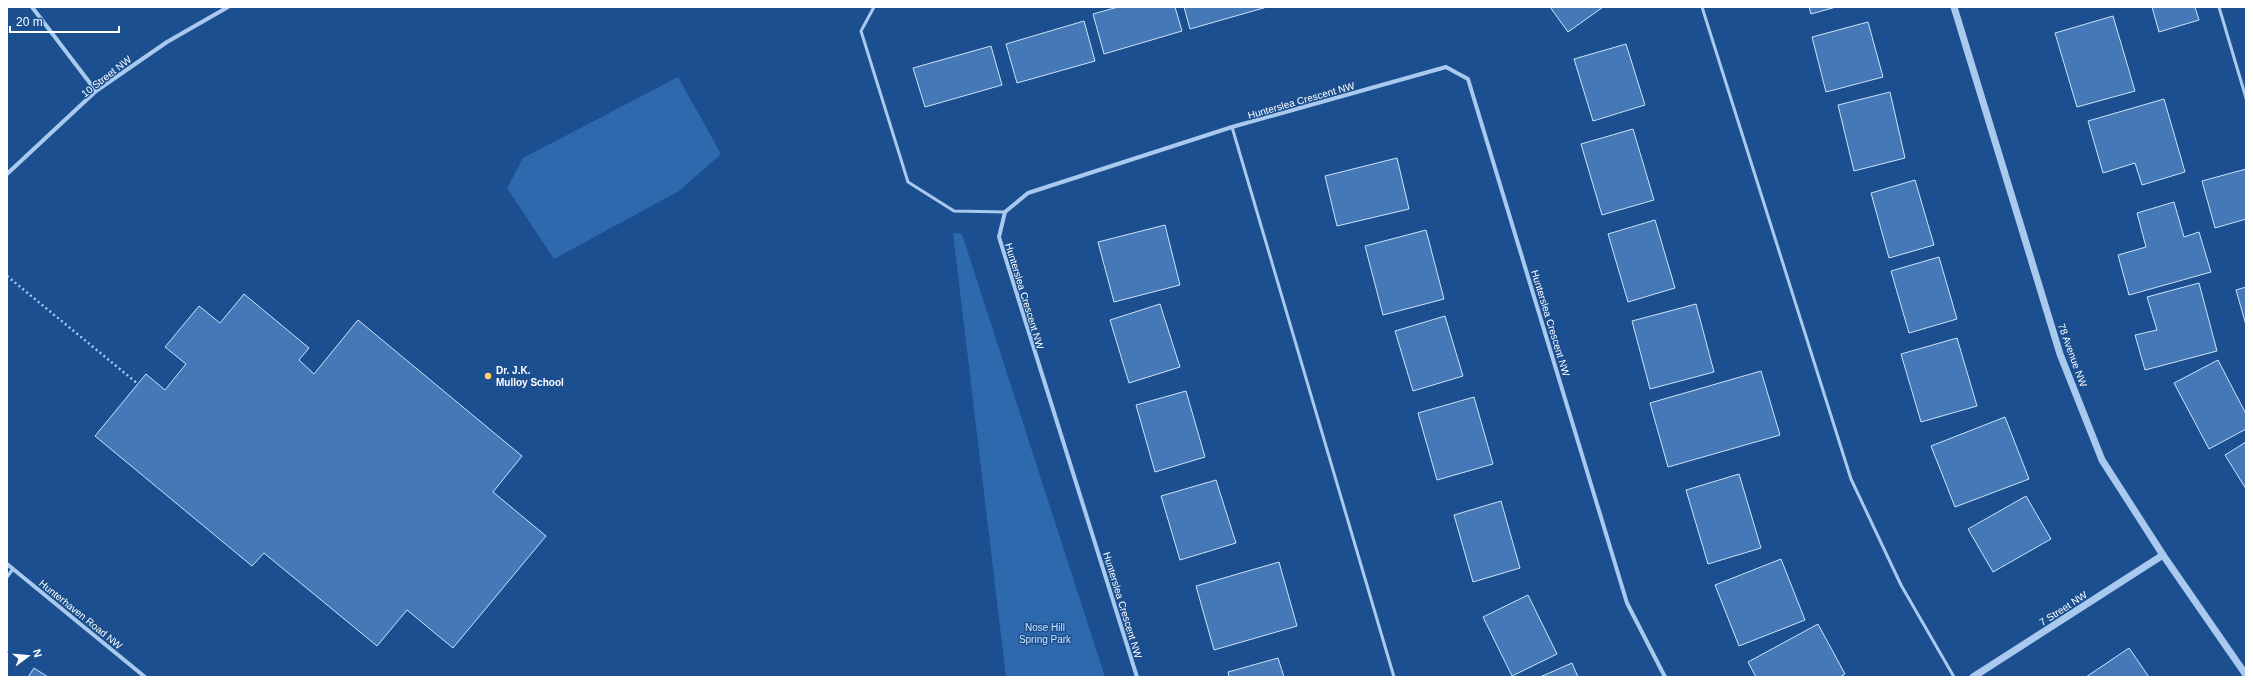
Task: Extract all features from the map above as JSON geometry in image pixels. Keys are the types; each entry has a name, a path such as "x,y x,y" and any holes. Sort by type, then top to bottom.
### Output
{"street":[{"path":"32,7 96,91"},
{"name":"10 Street NW","path":"7,174 96,91 167,42 228,7"},
{"name":"78 Avenue NW","path":"1954,7 2060,354 2102,460 2163,556 2246,675"},
{"name":"Hunterslea Crescent NW","path":"1137,677 999,237 1005,212 1028,192 1232,127 1446,67 1468,79 1627,603 1665,677"},
{"name":"7 Street NW","path":"1973,677 2163,556"},
{"name":"Hunterhaven Road NW","path":"7,564 145,677"}],"lane":[{"path":"874,7 861,31 908,182 954,211 1005,212"},
{"path":"1702,7 1850,479 1901,585 1954,677"},
{"path":"2219,7 2246,98"},
{"path":"1232,127 1394,677"},
{"path":"7,578 13,569"}],"path":[{"path":"7,276 138,384"}],"green space":[{"path":"678,77 721,154 679,191 554,259 507,188 523,158"},
{"name":"Nose Hill Spring Park","path":"953,233 962,234 1105,677 1006,677"}],"building":[{"path":"1118,7 1175,7 1182,31 1104,54 1093,14"},
{"path":"1184,7 1267,7 1190,29"},
{"path":"1550,7 1603,7 1568,32"},
{"path":"1809,7 1836,7 1811,14"},
{"path":"2152,7 2195,7 2199,20 2159,32"},
{"path":"2113,16 2135,91 2077,107 2055,33"},
{"path":"1084,21 1095,61 1017,83 1006,44"},
{"path":"1868,22 1883,77 1826,92 1812,37"},
{"path":"1626,44 1645,105 1593,121 1574,59"},
{"path":"991,46 1002,85 925,107 913,68"},
{"path":"1890,92 1905,158 1854,171 1838,105"},
{"path":"2164,99 2185,172 2142,185 2135,163 2103,173 2088,121"},
{"path":"1633,129 1654,200 1602,215 1581,144"},
{"path":"1397,158 1409,209 1337,226 1325,176"},
{"path":"2246,169 2246,219 2215,228 2202,181"},
{"path":"1915,180 1934,245 1889,258 1871,193"},
{"path":"2174,202 2184,237 2199,232 2211,272 2129,295 2118,255 2146,247 2137,213"},
{"path":"1655,220 1675,288 1628,302 1608,234"},
{"path":"1165,225 1180,285 1114,302 1098,242"},
{"path":"1426,230 1444,299 1383,315 1365,246"},
{"path":"1939,257 1957,319 1909,333 1891,271"},
{"path":"2199,283 2217,351 2145,370 2135,335 2157,330 2147,297"},
{"path":"2246,287 2246,325 2236,290"},
{"path":"244,294 309,348 299,360 314,374 358,320 522,456 493,492 546,536 453,648 407,610 377,646 264,553 252,566 95,436 146,374 165,390 186,364 165,347 199,306 220,323"},
{"path":"1160,304 1180,367 1129,383 1110,320"},
{"path":"1696,304 1714,372 1650,389 1632,321"},
{"path":"1445,316 1463,376 1413,391 1395,331"},
{"path":"1957,338 1977,406 1921,422 1901,354"},
{"path":"2218,360 2246,414 2246,429 2209,449 2174,383"},
{"path":"1761,371 1780,435 1668,467 1650,403"},
{"path":"1186,391 1205,457 1155,472 1136,405"},
{"path":"1474,397 1493,464 1437,480 1418,413"},
{"path":"2005,417 2029,479 1955,507 1931,446"},
{"path":"2246,442 2246,489 2225,455"},
{"path":"1739,474 1761,548 1708,564 1686,490"},
{"path":"1216,480 1236,543 1180,560 1161,496"},
{"path":"2026,496 2051,539 1993,572 1968,529"},
{"path":"1501,501 1520,568 1473,582 1454,515"},
{"path":"1781,559 1805,620 1739,646 1715,585"},
{"path":"1279,562 1297,626 1214,650 1196,586"},
{"path":"1528,595 1557,654 1512,676 1483,617"},
{"path":"1818,624 1845,674 1840,677 1756,677 1748,662"},
{"path":"2129,648 2149,677 2086,677"},
{"path":"1278,658 1284,677 1229,677 1228,672"},
{"path":"1572,663 1578,677 1540,677"},
{"path":"34,668 48,677 28,677"}],"place":[{"name":"Dr. J.K. Mulloy School","path":"488,376"}]}
